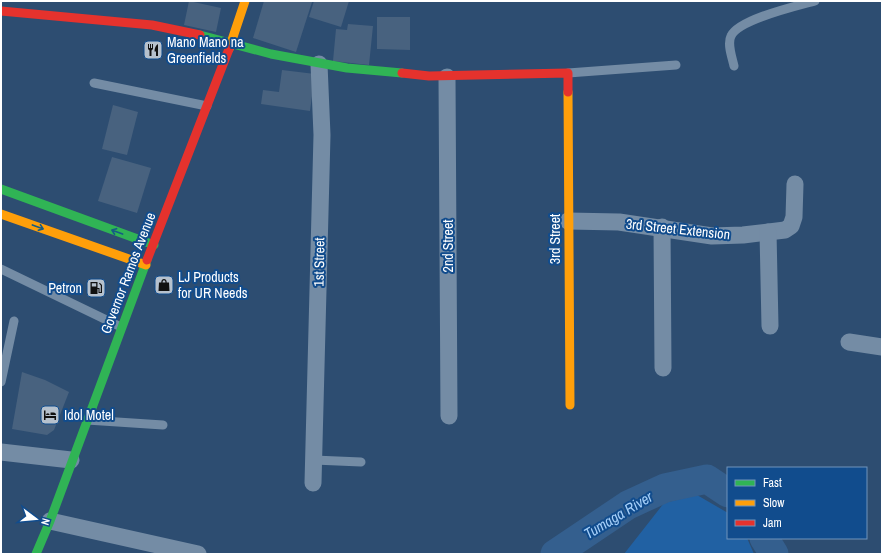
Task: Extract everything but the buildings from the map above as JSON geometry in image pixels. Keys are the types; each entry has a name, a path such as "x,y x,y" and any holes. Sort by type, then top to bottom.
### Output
{"main road":[{"name":"Governor Ramos Avenue","path":"36,554 50,521 71,460 121,327 146,266 231,43 245,1"},
{"path":"1,11 152,25 319,64 347,68 447,77 568,73"},
{"name":"3rd Street","path":"568,73 570,405"},
{"path":"1,190 154,245"},
{"path":"1,214 146,266"}],"street":[{"name":"1st Street","path":"313,483 322,135 319,64"},
{"name":"2nd Street","path":"447,77 449,416"},
{"name":"3rd Street Extension","path":"568,221 619,222 662,227 712,236 743,235 785,230 791,226 794,217 795,184"},
{"path":"662,227 663,368"},
{"path":"768,232 770,326"},
{"path":"849,342 882,347"},
{"path":"1,452 71,460"},
{"path":"50,521 198,554"}],"lane":[{"path":"734,66 730,50 731,36 739,27 760,17 815,1"},
{"path":"568,73 676,65"},
{"path":"94,83 207,106"},
{"path":"1,269 121,327"},
{"path":"1,382 14,322"},
{"path":"87,420 163,426"},
{"path":"314,460 361,462"}],"shaded area":[{"path":"697,495 727,512 727,539 747,539 754,554 624,554 664,503"}],"waterway":[{"name":"Tumaga River","path":"555,554 628,505 665,488 707,479 727,492"},
{"name":"Tumaga River","path":"765,539 774,554"}],"traffic: fast":[{"path":"200,35 271,54 347,68 402,73"},
{"path":"1,189 154,245"},
{"path":"36,554 50,521 147,260"}],"traffic: slow":[{"path":"229,49 245,1"},
{"path":"568,92 570,405"},
{"path":"1,214 146,265"}],"traffic: jam":[{"path":"1,11 152,25 200,35"},
{"path":"147,260 229,49"},
{"path":"402,73 429,76 568,73 568,92"}],"place":[{"name":"Mano Mano na Greenfields","path":"153,50"},
{"name":"LJ Products for UR Needs","path":"164,285"},
{"name":"Petron","path":"96,288"},
{"name":"Idol Motel","path":"50,415"}]}
